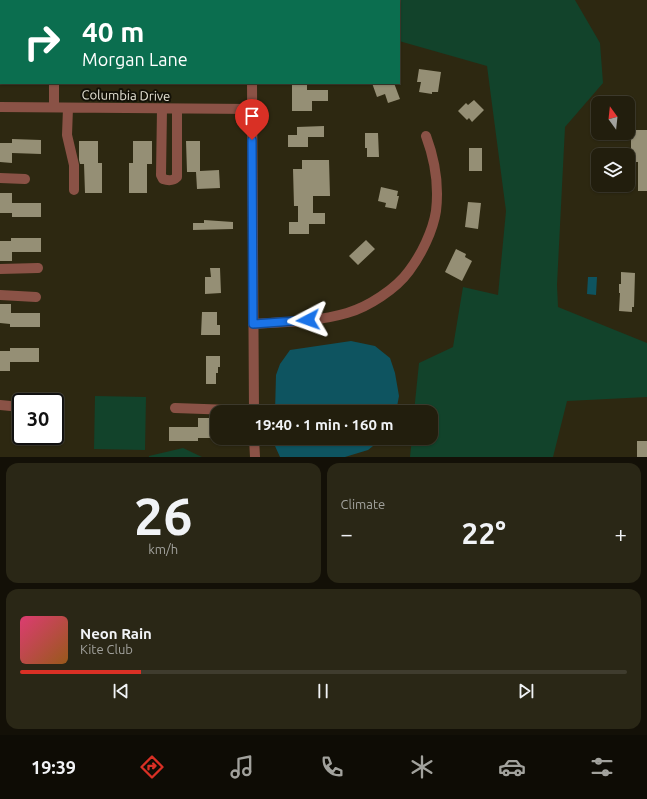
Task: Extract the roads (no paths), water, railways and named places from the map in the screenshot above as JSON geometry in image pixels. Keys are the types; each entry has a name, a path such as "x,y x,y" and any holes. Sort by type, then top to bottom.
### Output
{"street":[{"path":"54,84 54,108"},
{"path":"252,84 254,405"},
{"name":"Columbia Drive","path":"0,107 252,109"},
{"path":"68,108 67,135 74,165 74,190"},
{"path":"162,108 161,174 164,179 168,181 174,180 177,177 177,109"},
{"path":"253,324 308,320 348,313 364,306 388,291 408,272 426,242 433,225 436,210 436,180 430,148 426,136"},
{"path":"0,178 25,179"},
{"path":"0,269 38,268"},
{"path":"0,295 36,297"},
{"path":"0,405 12,406"},
{"path":"175,408 210,409"},
{"path":"254,445 255,457"}],"water":[{"path":"588,277 597,277 596,295 587,294"},
{"path":"351,341 375,346 390,358 395,373 399,396 397,405 275,405 276,375 280,364 290,350"},
{"path":"374,445 368,450 345,457 280,457 275,446"}]}
